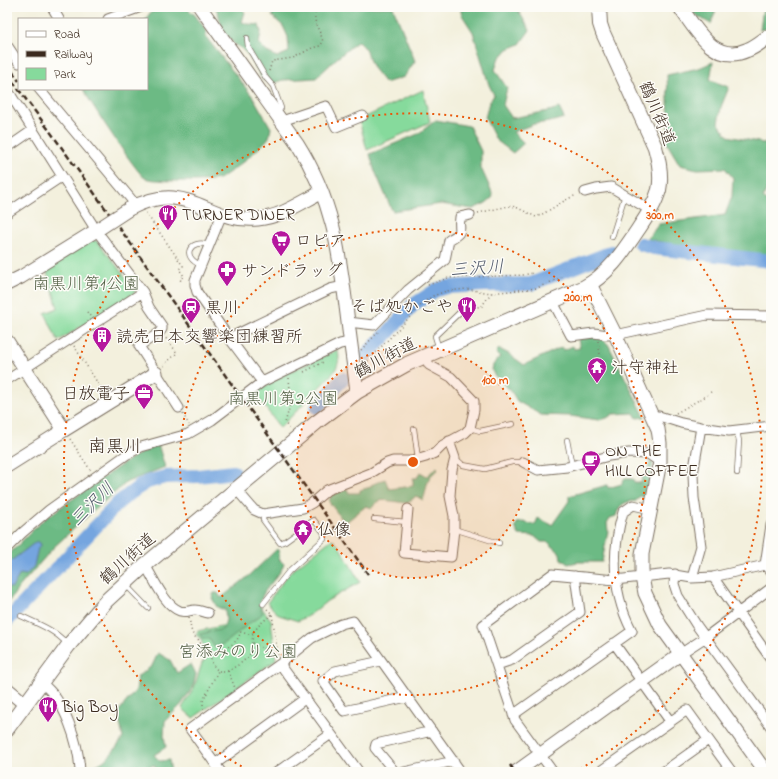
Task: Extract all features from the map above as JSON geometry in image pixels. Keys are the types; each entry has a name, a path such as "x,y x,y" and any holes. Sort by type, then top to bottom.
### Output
{"main road":[{"name":"鶴川街道","path":"7,729 68,646 103,605 145,566 317,422 357,392 388,374 425,355 590,284 614,264 650,210 659,189 660,178 658,156 655,147 603,33 600,24 599,7"},
{"path":"680,7 703,40 714,49 736,53 747,50 771,35"}],"street":[{"path":"52,7 58,18"},
{"path":"109,18 119,10 141,7"},
{"path":"200,7 305,155 322,192 335,231 348,322 355,347 357,392"},
{"path":"12,49 18,61"},
{"path":"7,89 61,177 143,292 149,307 162,326 159,333 139,346 179,408"},
{"path":"40,90 132,207"},
{"path":"282,121 326,106 336,127 363,116"},
{"path":"7,148 33,130"},
{"path":"7,213 61,177"},
{"path":"585,192 611,187 650,210"},
{"path":"7,284 21,277 132,207 154,199 162,197 180,198 222,214 246,220 270,218 322,192"},
{"path":"222,214 195,280 195,286 197,292 228,338 262,382"},
{"path":"348,322 374,325 408,290 445,260 449,240 458,235 461,231 460,217 470,215"},
{"path":"590,284 615,334 658,429 660,462 642,554 642,577 645,593 660,625 766,772"},
{"path":"228,338 330,289 344,286"},
{"path":"7,380 143,292"},
{"path":"552,300 571,336 597,333 615,334 707,315 771,316"},
{"path":"7,341 64,430"},
{"path":"7,548 22,532 49,510 126,455 141,447 179,438 193,431 212,420 262,382 340,344 355,347"},
{"path":"236,489 254,510 263,514 302,508 312,503 327,490 371,473 393,461 412,461 426,457 435,453 443,444 465,433 470,428 474,410 474,402 451,377 429,365 425,355"},
{"path":"7,466 110,402 157,375"},
{"path":"652,416 668,418 701,427 737,431 771,426"},
{"path":"692,578 701,546 694,498 694,474 701,427"},
{"path":"408,509 404,553 451,557 454,516 450,496 452,470 455,458 449,441"},
{"path":"524,462 538,470 572,466 609,456 629,453 648,454 660,462"},
{"path":"513,716 632,631 623,612 615,580 614,563 616,545 623,512 633,506 651,509"},
{"path":"552,772 537,758 514,720 483,625 552,574 615,580 669,574 692,578 768,569 771,525"},
{"path":"145,566 162,592 166,602 180,611 187,613 196,610 208,613"},
{"path":"674,574 674,584 678,596 771,727"},
{"path":"497,665 512,660 580,612 575,576"},
{"path":"712,576 771,659"},
{"path":"516,772 680,654 706,637 771,588"},
{"path":"221,772 190,729 280,660 312,638 341,624 353,621 461,772"},
{"path":"614,643 670,721"},
{"path":"280,660 354,770"},
{"path":"381,660 335,671 323,681 344,711 407,697"},
{"path":"41,683 50,688 70,722 80,772"},
{"path":"7,689 25,704"},
{"path":"215,764 306,698"},
{"path":"599,772 687,710 730,771"},
{"path":"394,772 375,748 376,744 432,731"},
{"path":"277,772 331,734"},
{"path":"664,772 708,740"},
{"path":"404,772 454,761"}],"lane":[{"path":"247,38 248,47 266,78 273,86 281,108 274,110"},
{"path":"612,237 625,195"},
{"path":"201,265 191,260 189,255 190,249 198,243 209,245"},
{"path":"439,349 435,336 460,312"},
{"path":"470,428 480,431 513,424"},
{"path":"414,429 418,459"},
{"path":"737,431 739,441 737,473"},
{"path":"567,440 572,466"},
{"path":"455,458 463,465 485,469 512,462 524,462"},
{"path":"263,514 263,520 280,543 314,520 324,533 324,539 289,571 264,604"},
{"path":"374,519 407,522"},
{"path":"454,529 499,543"},
{"path":"125,584 148,608"},
{"path":"21,616 49,629 59,636 68,646"}],"path":[{"path":"272,61 293,58 312,48 320,46 323,42 322,37 316,28 314,16 316,9 321,7"},
{"path":"324,7 338,10 353,7"},
{"path":"470,215 509,206 516,207 536,217 570,198 585,192"},
{"path":"148,216 183,266 179,269 184,276 180,279 182,283"},
{"path":"427,286 448,278 533,274"},
{"path":"362,367 423,303 432,296 446,291 466,289 491,293 537,288 562,277"},
{"path":"460,312 482,306 491,293"},
{"path":"355,347 381,329"},
{"path":"597,333 600,354"},
{"path":"157,375 177,352 168,340 162,337"},
{"path":"70,339 110,402"},
{"path":"286,370 289,378 291,402 285,423 292,431"},
{"path":"668,418 712,392"},
{"path":"179,408 193,431"},
{"path":"64,430 95,478"},
{"path":"264,604 272,614 280,660"},
{"path":"187,613 190,630 198,639 204,650 210,649 212,652 220,651 236,642 240,636 240,632 249,634 253,633"},
{"path":"218,671 228,671 240,664 249,656 253,643 253,633 260,624 272,614"},
{"path":"253,643 280,660"},
{"path":"212,652 211,661 218,671"},
{"path":"204,713 202,708 203,701 218,671"},
{"path":"228,671 236,690"}],"green space":[{"path":"164,7 185,7 195,15 206,30 206,37 253,97 271,128 269,137 254,153 237,167 218,179 204,181 182,181 145,178 103,122 84,90 148,90 148,18 147,18 150,13"},
{"path":"214,7 240,7 245,12 242,22 259,25 261,32 259,44 267,52 277,57 289,52 288,37 283,26 272,16 276,7 393,7 415,61 404,77 385,83 373,68 364,47 358,41 316,78 283,80 274,83 263,80 249,56 241,48 234,44 222,30 218,12"},
{"path":"460,7 516,7 530,30 520,44 508,49 498,60 495,70 507,88 503,105 512,118 559,108 564,118 534,124 513,132 524,143 513,153 496,140 485,118 489,103 494,95 489,85 473,32 462,15"},
{"path":"682,7 717,7 711,24"},
{"path":"763,7 771,7 771,28 760,30"},
{"path":"713,62 710,80 729,87 721,107 718,123 728,136 763,143 771,141 771,178 763,198 771,204 771,265 647,239 659,224 725,215 732,196 733,178 725,168 697,169 680,165 665,140 669,123 667,75 699,68"},
{"path":"423,90 430,122 367,150 359,120"},
{"path":"436,120 469,126 481,151 481,168 493,197 486,203 473,209 441,204 393,211 374,169 370,154 418,134"},
{"name":"南黒川第1公園","path":"91,240 97,241 135,289 135,293 58,341 45,313 58,308 46,269"},
{"path":"595,337 602,339 608,344 645,417 637,418 634,413 613,414 607,418 599,420 570,416 541,415 517,401 511,391 494,375 492,370 493,365 500,357 496,352 499,349 524,365 562,347 564,350 573,346 574,349 580,348 578,339"},
{"name":"南黒川第2公園","path":"337,350 339,358 335,371 280,428 255,393 283,375"},
{"path":"158,444 165,467 127,482 92,512 54,547 20,586 7,604 7,556 43,520 127,461"},
{"path":"650,461 653,463 646,497 640,496 636,501 628,502 620,506 616,516 610,518 607,523 608,531 602,562 578,562 568,564 561,559 560,553 548,542 541,542 534,536 519,535 515,527 517,523 523,522 535,525 538,518 552,525 569,501 569,496 607,485 608,488 622,484 624,479 633,479 634,482 641,483 643,475 647,475"},
{"path":"437,467 438,470 429,479 423,500 416,496 408,503 385,500 380,501 372,508 366,506 345,523 329,502 331,495 347,489 349,493 360,493 360,490 371,487 371,485 385,479 389,489 413,486 413,478 417,478 420,472 427,476"},
{"path":"332,539 339,546 360,582 327,601 311,614 298,621 279,615 267,603 290,572"},
{"path":"277,549 279,551 279,559 284,564 263,594 261,606 263,613 227,641 215,648 209,639 203,639 199,634 223,629 226,620 225,610 217,607 212,598 214,593 218,593 221,598 250,575"},
{"name":"宮添みのり公園","path":"259,604 271,620 276,660 193,718 182,708 194,688 202,663 208,656 200,638 196,635 198,631 226,625"},
{"path":"158,653 170,660 177,673 191,664 196,674 193,687 181,705 165,721 164,736 166,747 154,755 160,761 169,760 171,772 156,772 155,765 139,769 136,772 85,772 85,769 98,764 107,758 123,738 118,712 136,690 138,676 152,666"}],"water":[{"path":"37,541 41,544 38,548 34,566 26,575 20,574 12,588 7,587 7,564"}],"waterway":[{"name":"三沢川","path":"641,244 654,248 771,261"},
{"name":"三沢川","path":"365,356 413,305 436,290 446,287 531,284 612,252"},
{"name":"三沢川","path":"317,407 343,379"},
{"name":"三沢川","path":"7,621 119,502 136,489 147,482 165,477 198,476 234,472"}],"railway":[{"path":"7,64 18,80"},
{"path":"7,74 18,89"},
{"path":"19,90 368,574"},
{"path":"510,765 515,772"}],"place":[{"name":"TURNER DINER","path":"168,231"},
{"name":"ロピア","path":"281,257"},
{"name":"サンドラッグ","path":"227,287"},
{"name":"そば処かごや","path":"467,323"},
{"name":"黒川","path":"191,324"},
{"name":"読売日本交響楽団練習所","path":"102,353"},
{"name":"汁守神社","path":"597,384"},
{"name":"日放電子","path":"144,410"},
{"name":"ON THE HILL COFFEE","path":"591,477"},
{"name":"仏像","path":"303,546"},
{"name":"Big Boy","path":"48,723"}],"district":[{"name":"南黒川","path":"115,446"}]}
